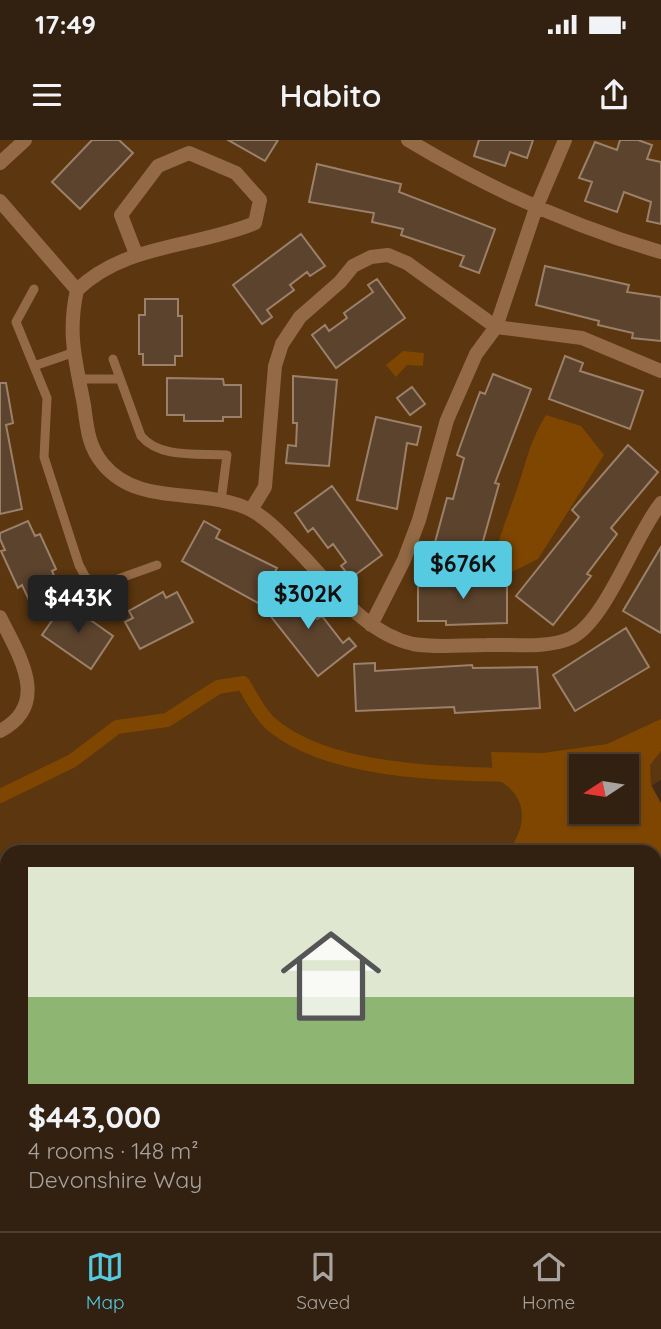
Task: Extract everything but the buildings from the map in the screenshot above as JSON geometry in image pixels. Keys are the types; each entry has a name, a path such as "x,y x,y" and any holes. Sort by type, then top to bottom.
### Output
{"street":[{"path":"0,163 25,140"},
{"path":"408,140 455,168 536,208 661,252"},
{"path":"371,625 404,559 419,520 447,420 476,354 496,327 536,208 565,140"},
{"path":"136,254 121,215 158,166 189,153 236,173 260,200 255,223 231,233 136,254 109,265 77,290 72,312 72,353 91,445 102,462 116,477 145,491 184,494 251,510 286,538 371,625 392,637 425,646 565,640 582,631 596,615 661,503"},
{"path":"0,201 77,290"},
{"path":"251,510 265,487 275,366 282,344 300,317 353,267 370,257 398,258 496,327 582,338 661,371"},
{"path":"0,617 25,668 29,687 21,713 0,732"}],"lane":[{"path":"34,289 16,322 47,398 44,457 86,578 104,584 157,565"},
{"path":"34,366 72,353"},
{"path":"113,359 141,436 149,446 160,451 227,455 221,501"},
{"path":"78,379 120,379"}],"shaded area":[{"path":"0,140 661,140 661,780 639,794 639,754 569,754 569,824 549,845 0,845"},
{"path":"403,351 424,353 423,366 407,365 396,377 386,365"},
{"path":"546,415 581,426 604,455 538,559 508,574 492,566 531,444"},
{"path":"661,719 661,751 650,765 651,785 661,803 661,845 512,845 522,820 522,810 513,792 493,777 491,752 543,753 607,744"}],"waterway":[{"path":"0,796 72,761 117,727 167,720 218,687 243,683 270,723 293,739 321,752 385,767 512,775"}]}
